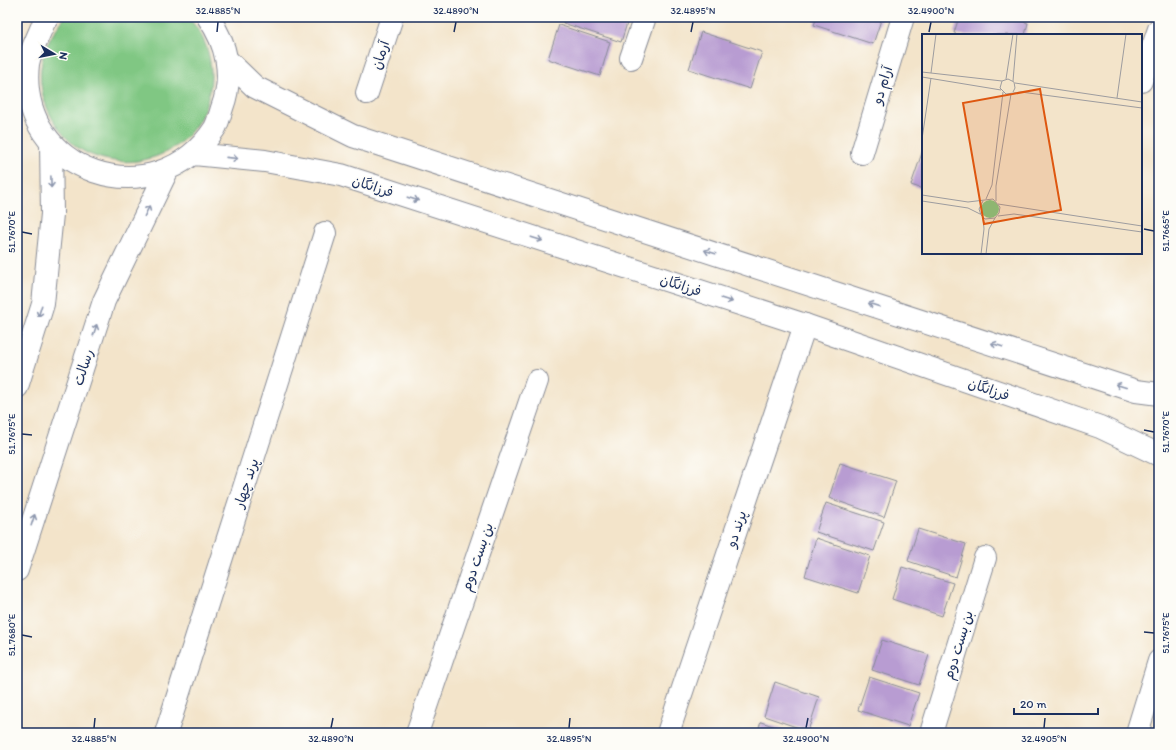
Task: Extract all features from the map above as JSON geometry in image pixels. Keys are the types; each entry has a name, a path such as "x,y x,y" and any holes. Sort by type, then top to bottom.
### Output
{"street":[{"path":"35,116 28,85 28,63 44,22 48,17"},
{"name":"آرمان","path":"367,93 392,17"},
{"path":"631,58 645,17"},
{"name":"آرام دو","path":"862,153 903,17"},
{"path":"17,99 35,116 51,143 75,164 104,176 136,178 167,171 194,154 215,127 227,95 228,61 214,22"},
{"path":"1142,79 1159,29"},
{"path":"228,61 255,87 353,136 1136,391 1159,394"},
{"path":"17,387 43,304 52,214 51,143"},
{"name":"فرزانگان","path":"194,154 265,161 341,175 804,325 1100,428 1159,455"},
{"name":"رسالت","path":"17,570 104,301 167,171"},
{"name":"پرند چهار","path":"166,733 325,233"},
{"name":"پرند دو","path":"668,733 804,325"},
{"name":"بن بست دوم","path":"417,733 537,381"},
{"name":"بن بست دوم","path":"931,733 985,558"},
{"path":"1137,733 1159,661"}],"green space":[{"path":"65,17 187,17 194,24 200,32 208,50 211,79 205,109 196,126 183,140 168,151 152,158 133,161 114,161 94,156 81,150 70,141 52,118 42,90 41,76 43,56 54,33"}],"building":[{"path":"565,17 629,17 621,42 563,23"},
{"path":"817,17 882,17 873,44 814,25"},
{"path":"959,17 1009,17 1028,23 1025,34 954,33"},
{"path":"559,25 610,42 600,76 548,59"},
{"path":"701,32 762,52 750,89 689,69"},
{"path":"922,153 922,189 911,185"},
{"path":"840,463 896,481 884,517 829,498"},
{"path":"826,503 884,522 874,551 816,532"},
{"path":"918,529 966,544 956,577 908,561"},
{"path":"816,538 870,556 858,593 805,576"},
{"path":"902,567 953,583 942,616 892,599"},
{"path":"882,640 929,655 919,685 872,670"},
{"path":"869,677 919,693 908,726 858,710"},
{"path":"775,682 819,697 808,731 764,716"},
{"path":"761,722 794,733 757,733"}]}
